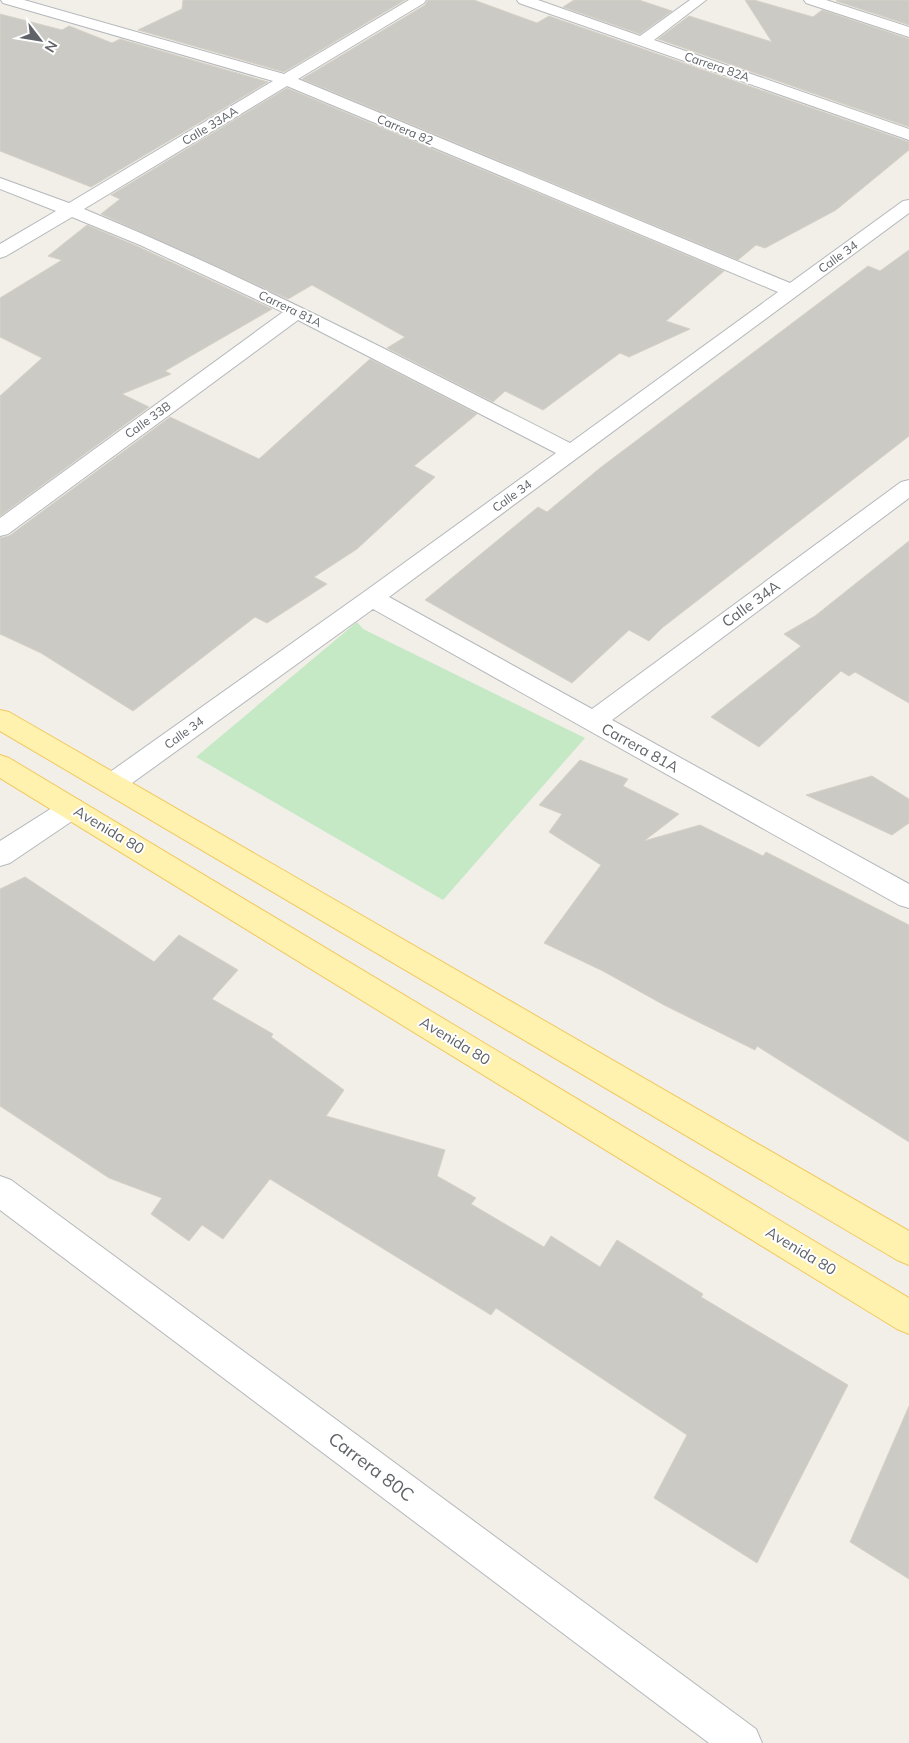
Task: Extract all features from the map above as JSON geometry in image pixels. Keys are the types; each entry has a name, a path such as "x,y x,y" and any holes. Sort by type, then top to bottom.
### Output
{"main road":[{"path":"0,719 909,1249"},
{"name":"Avenida 80","path":"0,765 909,1317"}],"street":[{"name":"Carrera 82","path":"8,0 286,80 792,291"},
{"name":"Calle 33AA","path":"0,252 419,0"},
{"name":"Carrera 82A","path":"524,0 909,135"},
{"path":"642,41 699,0"},
{"path":"811,0 909,32"},
{"name":"Carrera 81A","path":"0,183 73,209 297,311 571,452"},
{"name":"Calle 34","path":"112,784 372,598 909,205"},
{"name":"Calle 33B","path":"0,529 297,311"},
{"name":"Calle 34A","path":"593,721 909,487"},
{"name":"Carrera 81A","path":"372,598 909,897"},
{"path":"0,855 72,808"},
{"name":"Carrera 80C","path":"0,1191 742,1743"}],"green space":[{"path":"357,622 363,629 585,738 443,900 196,757"}],"building":[{"path":"183,0 405,0 284,72 138,30 182,9"},
{"path":"428,0 474,0 537,23 549,16 909,142 909,150 836,210 765,248 756,245 738,260 302,79 425,5"},
{"path":"574,0 639,0 672,11 640,34 563,7"},
{"path":"745,0 754,0 813,17 822,10 909,39 909,127 658,39 689,16 772,42"},
{"path":"909,0 909,25 836,1"},
{"path":"0,14 62,30 69,26 112,43 120,39 268,82 91,187 0,151"},
{"path":"287,88 724,271 666,321 690,329 629,357 620,353 543,410 505,391 493,402 387,348 405,337 312,285 288,299 101,214 120,199 111,195"},
{"path":"87,225 272,309 165,371 171,374 122,394 149,407 0,516 0,396 42,358 0,337 0,298 62,260 48,256"},
{"path":"909,250 909,436 662,628 649,641 629,630 572,683 425,600 538,507 547,512 600,468 868,266 880,271"},
{"path":"370,359 477,414 414,466 435,477 357,549 314,577 327,584 267,623 255,617 133,711 41,653 0,634 0,538 9,536 170,417 259,459"},
{"path":"909,541 909,703 855,672 849,676 841,671 759,747 711,717 801,646 784,634 815,616"},
{"path":"580,760 628,779 623,786 679,814 644,841 700,825 763,856 766,852 909,925 909,1142 757,1046 755,1050 664,1005 603,971 544,943 601,865 549,832 562,814 539,805"},
{"path":"872,776 909,799 909,823 892,835 806,795"},
{"path":"25,877 154,962 179,935 238,970 212,999 273,1034 271,1037 344,1090 326,1116 445,1150 437,1176 476,1198 471,1204 544,1247 551,1236 600,1267 617,1240 703,1294 701,1297 848,1385 757,1563 654,1498 687,1435 496,1308 491,1315 270,1179 223,1239 202,1225 189,1241 151,1214 162,1198 109,1178 0,1106 0,889"},
{"path":"909,1406 909,1579 850,1542"}]}
